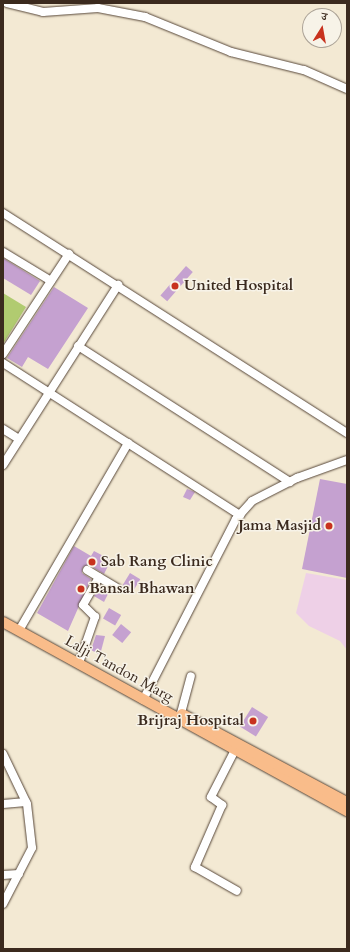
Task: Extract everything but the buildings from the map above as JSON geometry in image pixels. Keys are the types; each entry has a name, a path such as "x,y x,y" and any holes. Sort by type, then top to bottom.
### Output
{"main road":[{"name":"Lalji Tandon Marg","path":"4,619 80,660 144,698 181,713 308,786 347,811"},
{"name":"Lalji Tandon Marg","path":"4,619 235,750 308,786 347,802"}],"street":[{"path":"7,3 43,12 98,8 145,17 231,52 284,64 347,89"},
{"path":"43,12 47,3"},
{"path":"3,213 118,285 347,433"},
{"path":"3,252 51,281"},
{"path":"3,354 69,254"},
{"path":"3,465 118,285"},
{"path":"78,346 290,482"},
{"path":"3,363 240,515"},
{"path":"3,429 19,439"},
{"path":"21,627 128,443"},
{"path":"144,698 240,515 252,501 290,482 347,460"},
{"path":"87,570 117,588"},
{"path":"80,660 95,617 83,605 98,577"},
{"path":"181,713 191,676"},
{"path":"235,750 211,797 222,805 195,867 237,891"},
{"path":"3,754 26,802 32,848 3,904"},
{"path":"3,804 26,802"},
{"path":"3,875 19,874"}],"shaded area":[{"path":"306,573 347,580 347,650 340,641 309,626 296,613"}],"green space":[{"path":"3,293 26,307 3,344"}],"place":[{"name":"United Hospital","path":"175,286"},
{"name":"Jama Masjid","path":"329,526"},
{"name":"Sab Rang Clinic","path":"92,562"},
{"name":"Bansal Bhawan","path":"81,589"},
{"name":"Brijraj Hospital","path":"253,721"}]}
